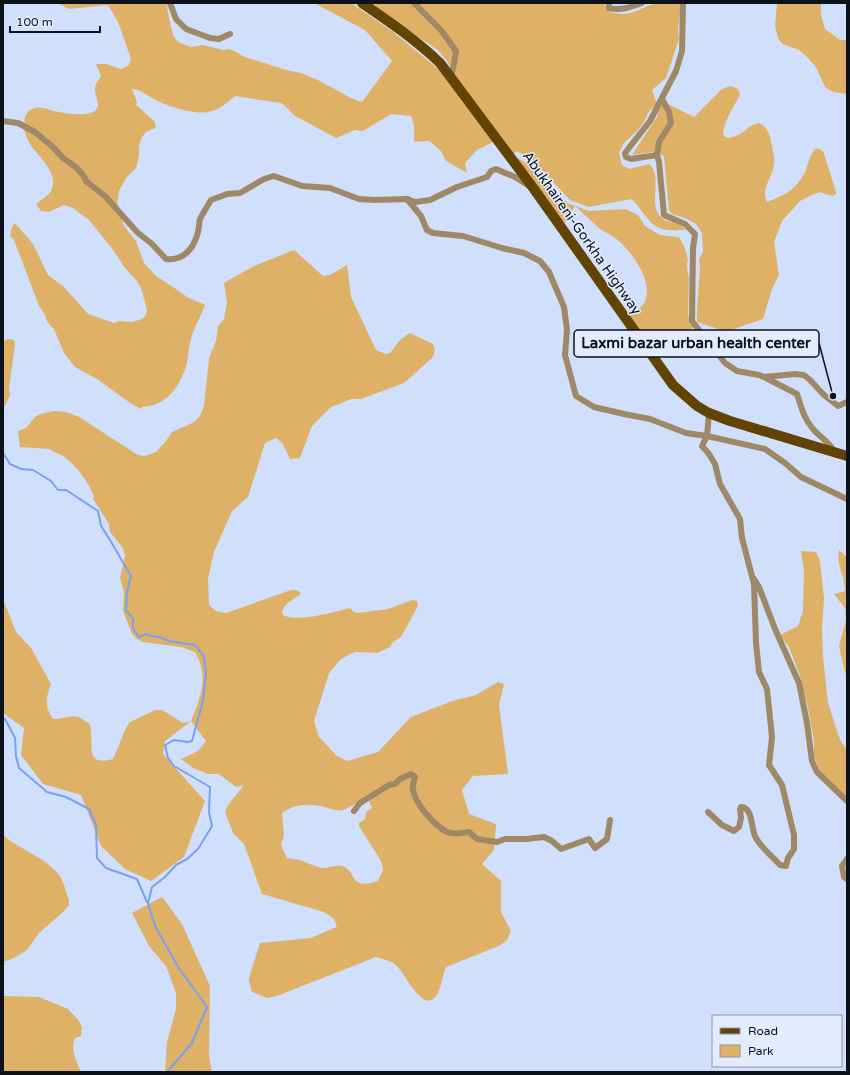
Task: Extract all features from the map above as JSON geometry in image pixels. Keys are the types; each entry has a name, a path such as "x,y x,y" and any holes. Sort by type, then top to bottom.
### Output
{"main road":[{"name":"Abukhaireni-Gorkha Highway","path":"362,3 402,30 423,47 451,76 534,189 673,385 697,406 709,413 730,421 847,456"}],"street":[{"path":"170,3 176,20 186,29 210,38 219,39 230,34"},
{"path":"414,3 441,30 456,51 451,76"},
{"path":"609,3 609,8 615,10 642,3"},
{"path":"657,155 631,159 626,157 625,153 650,121 676,71 682,51 684,3"},
{"path":"662,99 669,112 671,123 659,142 657,155 664,215 685,224 695,234 693,248 692,321 725,363 737,371 759,375 797,394 806,420 813,430 829,444 835,452"},
{"path":"3,121 18,123 35,132 53,147 63,158 77,168 87,182 106,197 137,232 152,244 166,259 174,260 183,257 192,246 198,232 200,221 211,200 228,194 240,193 264,179 274,176 302,186 330,188 359,199 374,200 407,199 415,202 430,200 457,187 487,177 491,171 496,169 515,177 534,189"},
{"path":"407,199 421,216 427,230 433,233 463,236 524,253 540,261 552,279 564,307 567,330 565,355 576,396 594,407 650,419 686,433 707,436 765,449 801,477 847,499"},
{"path":"764,377 795,374 804,375 824,395 838,406 847,402"},
{"path":"708,812 722,825 734,831 739,827 741,818 740,809 741,807 744,807 749,811 755,836 762,846 780,865 786,866 788,858 794,849 794,835 782,785 769,765 772,736 767,689 759,672 756,650 754,584 742,538 740,519 720,484 715,464 702,446 707,436 709,413"},
{"path":"752,576 759,588 798,683 807,723 810,749 817,772 847,801"},
{"path":"354,811 360,803 411,774 415,777 412,787 417,801 428,816 448,833 457,834 469,832 477,839 497,842 505,839 544,837 552,841 561,849 589,839 595,848 607,839 610,820"},
{"path":"847,860 842,866 844,877 847,880"}],"green space":[{"path":"658,2 681,3 678,31 679,39 666,78 652,90 657,103 648,113 644,122 637,131 624,143 619,153 622,165 629,169 649,164 655,175 655,204 657,211 663,219 679,224 686,230 667,230 653,225 631,199 589,207 570,200 534,162 517,151 512,155 460,86 449,64 438,50 367,3 604,3 608,11 627,14"},
{"path":"57,3 168,3 167,8 174,37 180,43 191,47 203,45 223,50 230,49 245,57 286,70 301,73 362,102 392,61 365,30 314,3 351,3 392,31 437,68 448,79 493,142 477,150 465,163 467,173 446,161 441,151 429,141 414,142 414,125 411,116 391,114 363,131 355,130 336,138 293,115 286,106 281,103 235,96 216,110 203,113 181,109 159,102 140,91 132,89 137,102 136,105 154,121 156,126 155,128 146,132 142,137 139,145 139,156 136,168 126,178 119,191 117,206 124,226 136,241 144,263 156,276 187,297 205,305 192,335 187,363 176,388 165,399 151,406 142,407 142,409 133,405 97,379 75,367 64,353 54,329 48,323 39,306 14,240 10,236 12,227 15,223 33,244 48,275 64,287 88,314 114,323 119,321 132,322 142,319 146,315 147,310 141,288 137,281 125,268 114,251 89,220 73,208 64,205 49,212 41,211 36,204 51,191 53,178 47,166 27,139 24,130 26,127 24,121 27,113 32,109 38,108 71,114 85,114 93,112 98,106 95,88 96,83 101,76 96,64 107,64 121,69 129,65 131,59 118,22 108,5 69,9"},
{"path":"777,3 821,3 821,15 825,29 840,40 847,40 847,94 833,92 825,87 816,67 806,56 799,50 782,44 778,38 775,25"},
{"path":"731,86 738,89 740,95 729,115 724,136 729,138 738,135 752,125 759,123 765,127 770,136 774,162 765,192 767,202 794,188 802,178 812,153 817,148 823,151 836,194 832,196 820,192 800,201 782,221 774,242 779,275 772,289 763,319 731,330 721,330 697,322 700,269 699,259 703,252 702,233 696,224 685,218 672,214 669,210 664,156 653,152 632,155 657,117 663,98 666,103 694,117 722,89"},
{"path":"517,158 532,166 567,203 589,211 626,209 638,215 645,226 660,235 679,237 684,246 688,259 688,314 693,328 684,333 664,336 647,334 639,329 630,316 643,305 647,293 643,275 633,257 621,243 599,228 575,206 563,225 516,161"},
{"path":"294,250 323,276 330,275 347,265 351,297 376,350 385,354 390,353 401,339 410,333 433,344 435,349 433,357 404,383 361,399 351,399 331,407 312,426 300,458 290,459 283,444 276,438 265,443 248,497 232,511 214,552 208,579 209,605 216,611 226,613 291,590 297,590 301,594 288,603 282,612 283,615 297,618 316,616 350,608 354,612 358,613 388,609 412,600 417,601 418,606 401,637 393,642 390,647 377,653 356,652 350,654 340,660 329,673 314,721 319,737 337,756 347,761 378,752 411,717 452,701 476,695 498,682 504,684 499,705 508,774 473,776 462,790 469,814 496,824 494,850 482,864 501,881 501,912 511,931 507,940 499,946 446,967 438,993 431,1000 425,1000 414,990 396,965 376,957 277,996 267,998 252,992 249,978 260,943 311,938 337,926 334,919 324,912 262,894 244,844 233,833 225,812 228,805 244,785 236,787 219,774 208,774 193,768 181,759 198,751 206,741 191,721 203,680 201,664 195,652 181,647 143,642 132,634 123,611 124,593 120,578 125,556 123,548 110,532 109,524 93,499 94,496 88,484 68,460 50,449 20,447 18,431 26,428 35,417 40,414 54,411 66,412 79,417 138,455 145,456 156,452 172,432 194,422 200,416 204,406 209,358 216,341 218,326 224,319 227,302 224,283 254,266","holes":["363,800 369,801 372,808 366,812 365,819 359,823 359,826 381,861 383,870 378,881 362,884 355,879 347,868 342,866 338,865 323,868 299,860 287,858 281,845 284,835 282,813 302,805 343,810"]},
{"path":"9,339 14,340 15,345 9,388 10,395 5,406 3,407 3,341"},
{"path":"839,550 847,557 847,673 845,673 839,646 846,620 845,608 834,594 845,591 838,556"},
{"path":"801,551 816,552 820,561 824,599 822,627 823,656 828,703 840,740 847,750 847,803 819,769 814,755 814,741 800,676 789,647 780,635 798,626 803,611 804,571"},
{"path":"3,599 16,632 31,648 51,684 47,702 50,714 53,719 76,716 90,724 92,751 93,756 97,760 103,761 113,759 130,722 155,710 162,710 183,723 191,721 165,741 163,754 205,801 184,857 151,881 125,869 101,846 81,795 43,784 21,755 24,728 3,713"},
{"path":"3,835 53,868 62,880 69,900 69,905 39,933 27,950 14,958 3,962"},
{"path":"162,897 182,924 210,986 209,1055 212,1072 165,1072 167,1042 176,1009 176,993 166,966 149,946 132,913"},
{"path":"3,996 39,997 68,1009 79,1021 82,1027 81,1036 75,1038 73,1047 81,1072 3,1072"}],"waterway":[{"path":"3,453 10,464 21,469 33,470 51,481 58,490 66,490 98,511 101,526 131,576 127,592 126,610 133,619 133,628 139,637 146,634 169,641 195,645 204,656 206,673 203,701 192,741 188,742 174,740 165,745 168,758 174,766 210,787 209,812 212,826 198,849 187,859 176,865 165,877 152,887 148,903 155,926 178,967 207,1007 192,1043 168,1072"},
{"path":"3,718 5,719 15,738 16,756 19,768 47,792 66,797 89,809 96,825 97,858 106,868 137,879 147,902"}],"place":[{"name":"Laxmi bazar urban health center","path":"833,396"}]}
